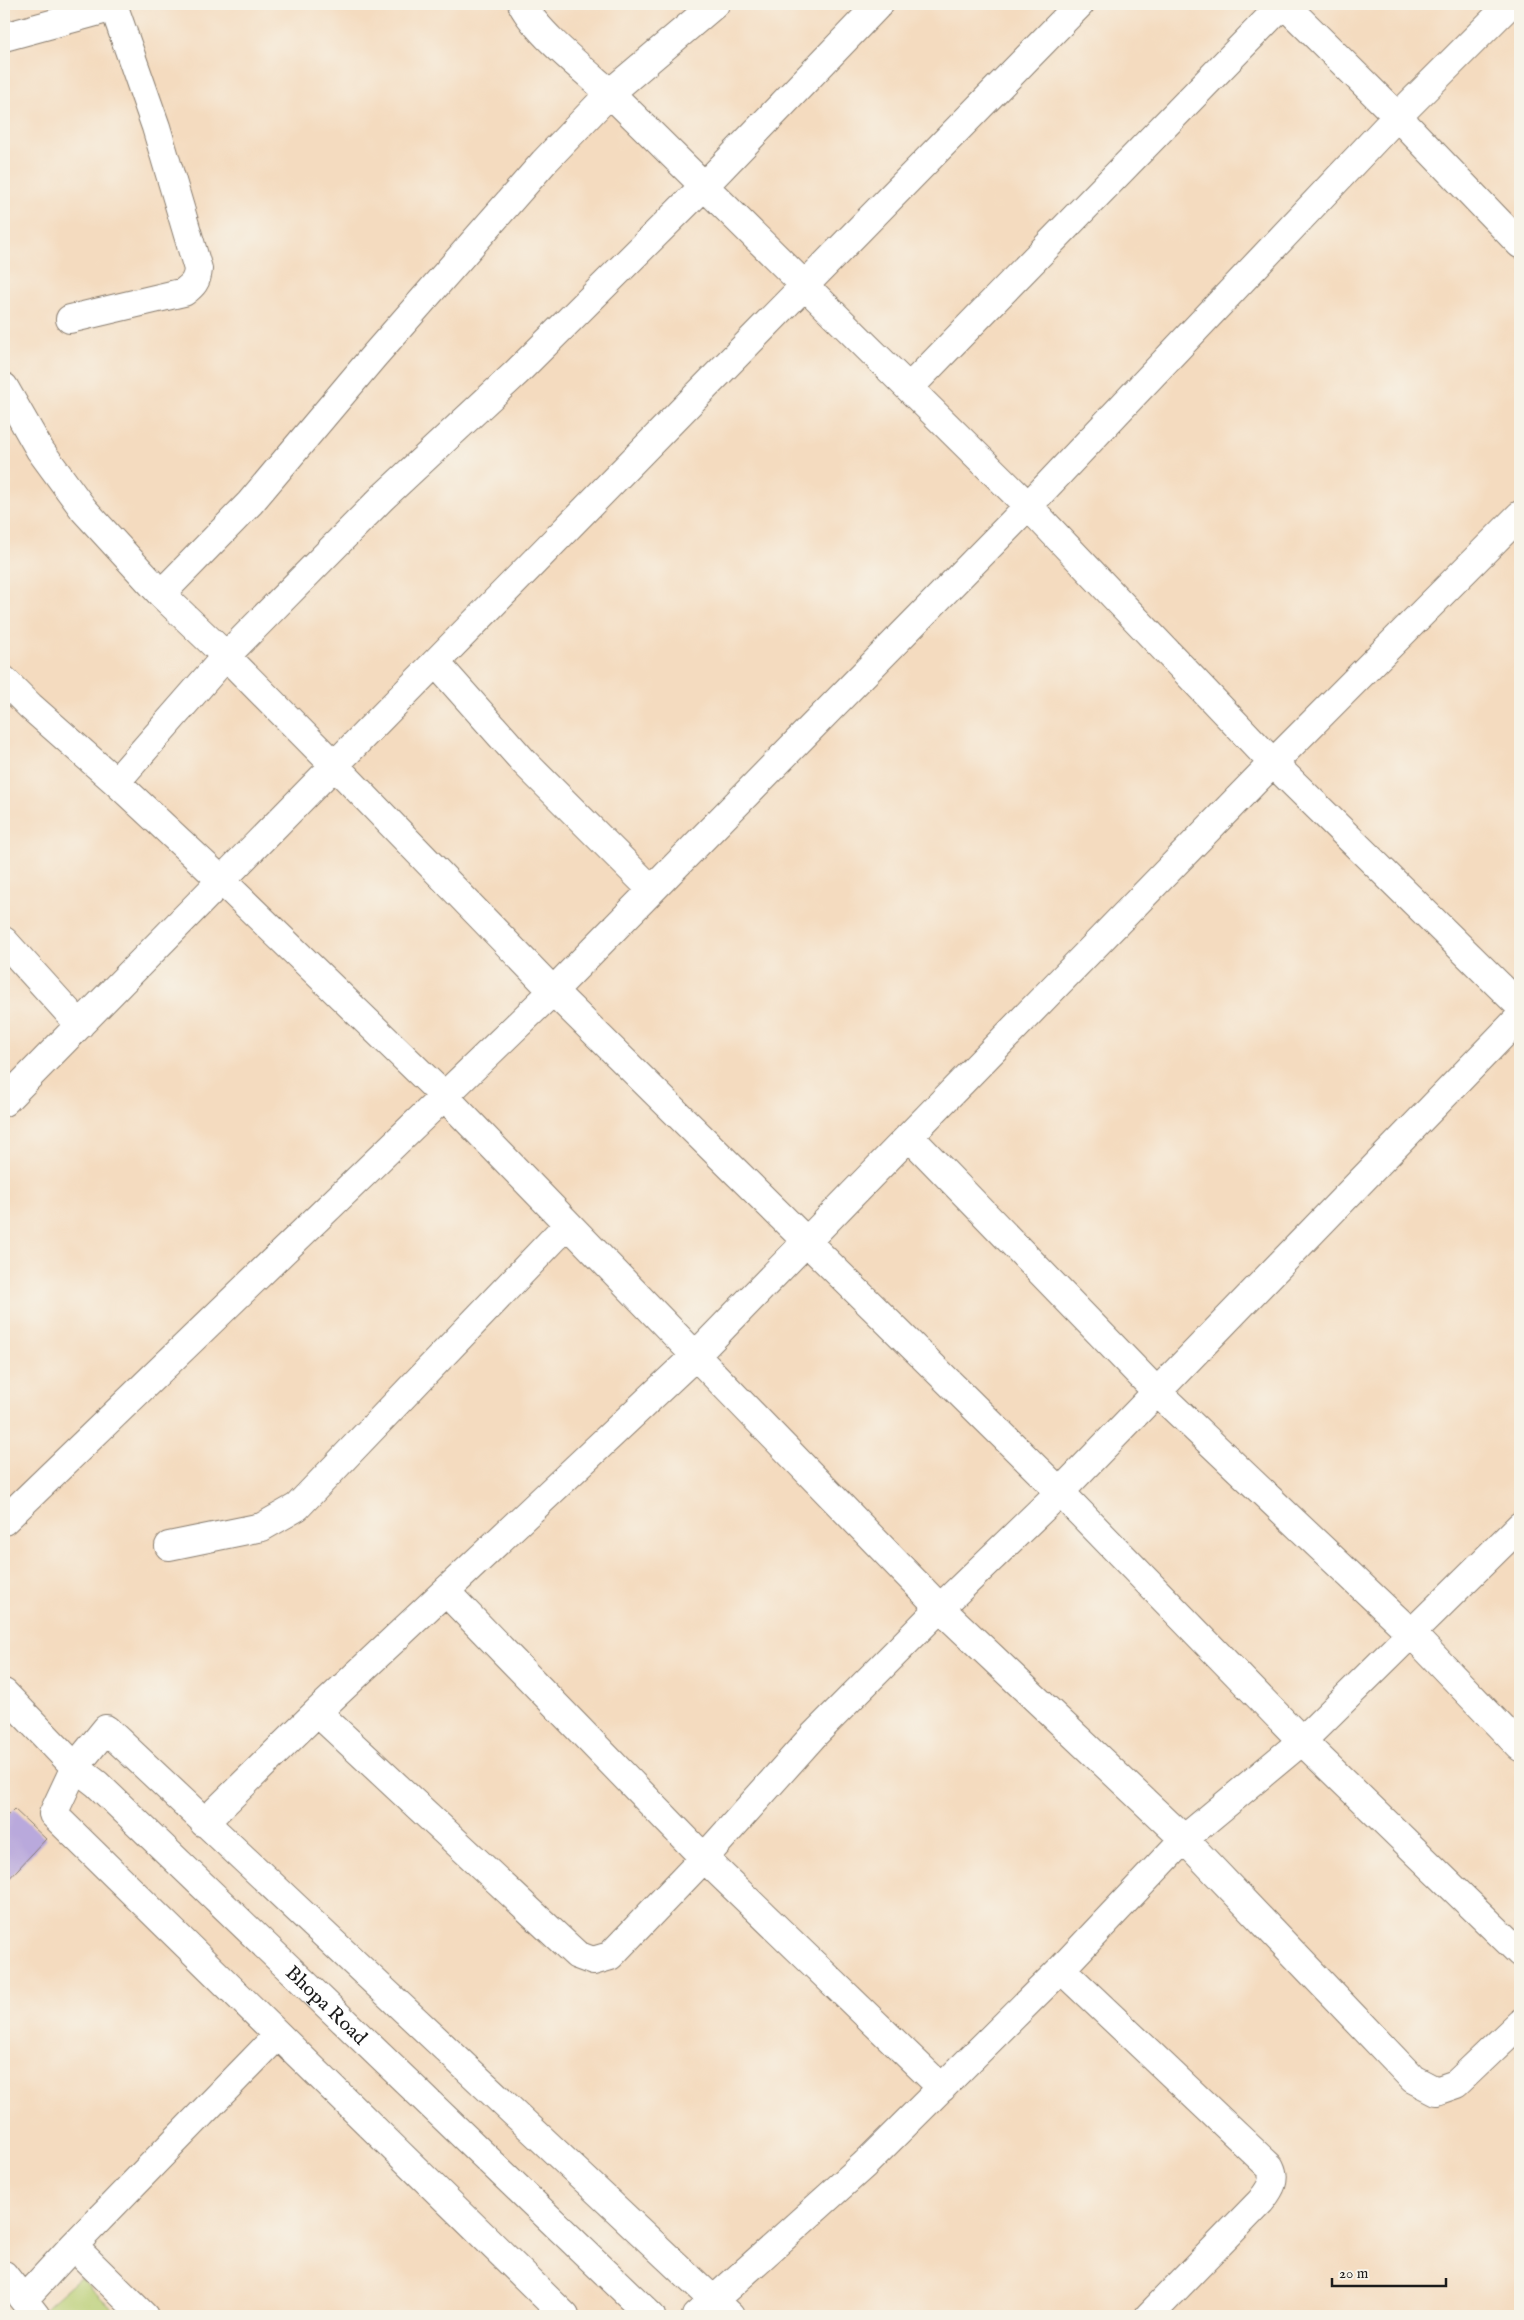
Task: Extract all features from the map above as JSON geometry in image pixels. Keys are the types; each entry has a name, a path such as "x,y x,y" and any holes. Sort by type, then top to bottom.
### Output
{"street":[{"path":"522,4 541,29 610,93 703,187 804,283 1028,506 1273,763 1520,1006"},
{"path":"161,594 250,503 440,279 544,162 610,93 715,4"},
{"path":"116,782 226,656 383,497 516,373 703,187 879,4"},
{"path":"4,1102 336,766 804,283 1080,4"},
{"path":"909,388 1284,4 1397,116 1520,244"},
{"path":"4,1521 553,991 1028,506 1397,116 1510,4"},
{"path":"4,37 117,5 198,269 193,285 184,292 70,319"},
{"path":"4,387 40,450 84,510 161,594 336,766 553,991 1060,1492 1302,1741 1520,1953"},
{"path":"204,1823 317,1712 696,1355 1273,763 1520,515"},
{"path":"436,663 525,764 652,890"},
{"path":"9,696 116,782 222,881 444,1096 940,1608 1184,1839 1413,2079 1436,2091 1456,2084 1520,2023"},
{"path":"4,941 80,1025"},
{"path":"317,1712 577,1955 593,1961 610,1956 704,1858 814,1736 940,1608 1060,1492 1520,1017"},
{"path":"909,1136 1157,1392 1411,1633 1520,1747"},
{"path":"169,1546 262,1526 280,1519 297,1508 568,1224"},
{"path":"565,2316 53,1814 76,1767 106,1729 713,2311 942,2088 1060,1969 1184,1839 1302,1741 1520,1526"},
{"path":"446,1592 704,1858 942,2088"},
{"name":"Bhopa Road","path":"4,1693 76,1767 97,1784 651,2316"},
{"path":"1060,1969 1273,2172 1273,2180 1261,2201 1149,2316"},
{"path":"4,2275 30,2308 73,2246 278,2035"},
{"path":"73,2246 144,2316"}],"green space":[{"path":"80,2278 120,2316 46,2316 42,2311"}],"building":[{"path":"14,1809 46,1839 4,1884 4,1819"}]}
